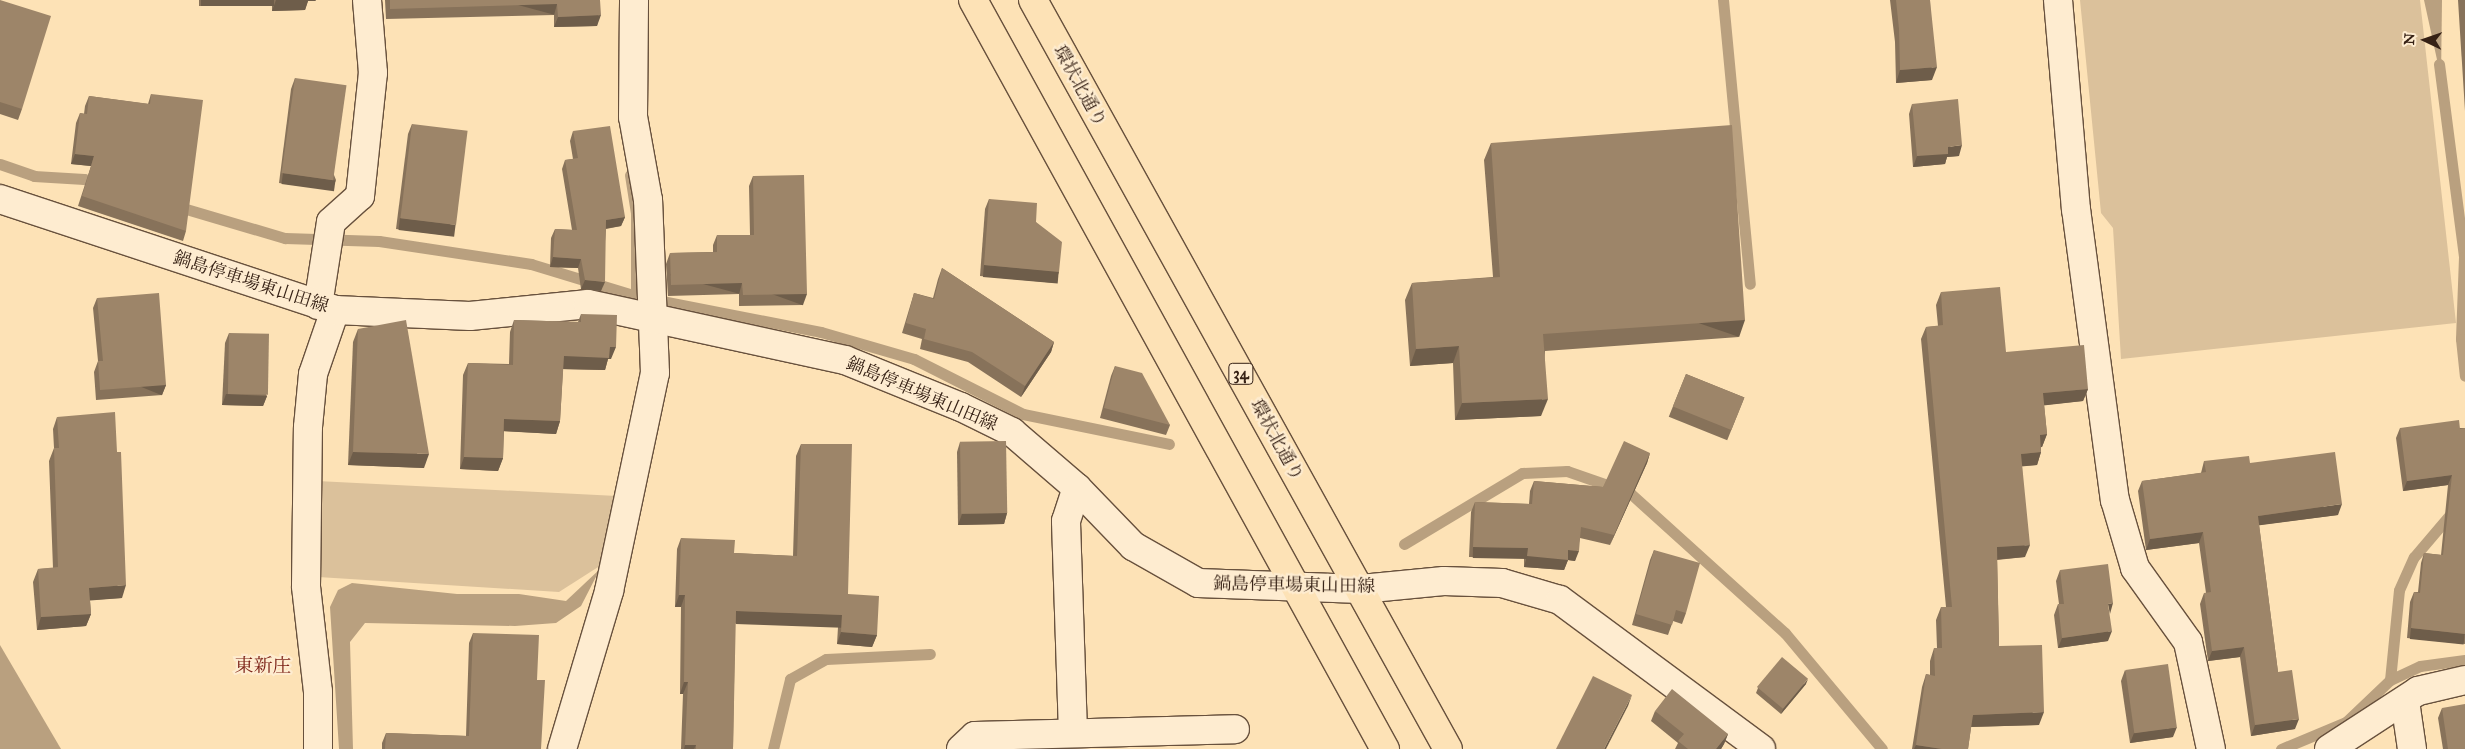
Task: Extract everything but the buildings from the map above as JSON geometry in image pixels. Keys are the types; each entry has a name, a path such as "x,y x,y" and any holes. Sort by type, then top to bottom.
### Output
{"highway":[{"path":"973,0 1385,749"},
{"name":"環状北通り","path":"1033,0 1448,749"}],"street":[{"path":"318,749 318,692 306,586 308,427 313,374 326,308 326,253 331,222 360,196 373,73 367,0"},
{"path":"562,749 610,591 655,373 654,305 648,200 632,117 634,0"},
{"path":"2058,0 2076,209 2115,500 2135,568 2188,642 2211,749"},
{"name":"鍋島停車場東山田線","path":"0,199 326,308 470,316 588,304 654,305 844,360 961,407 1012,432 1077,488 1133,546 1198,583 1361,589 1444,581 1502,583 1560,600 1761,749"},
{"path":"1073,733 1066,522 1077,488"},
{"path":"2329,749 2418,691 2465,680"},
{"path":"2404,701 2412,749"},
{"path":"961,749 975,736 1235,729"}],"shaded area":[{"path":"2080,0 2420,0 2456,323 2121,359 2113,228 2101,213"},
{"path":"2424,0 2442,0 2441,78"},
{"path":"317,481 617,496 606,562 559,592 318,577"},
{"path":"600,569 581,606 556,623 515,626 365,623 350,642 353,749 339,749 330,607 338,590 352,583 457,594 519,594 566,601"},
{"path":"0,645 61,749 0,749"}],"waterway":[{"path":"1723,0 1750,284"},
{"path":"2439,64 2464,257 2461,339 2465,376"},
{"path":"0,164 34,176 84,179 100,184"},
{"path":"630,175 636,214 636,296"},
{"path":"176,206 285,238 379,241 531,264 636,296 821,332 914,359 1023,414 1169,444"},
{"path":"1404,544 1522,473 1567,471 1630,493 1785,633 1882,749"},
{"path":"2390,680 2399,590 2414,557 2465,497"},
{"path":"773,749 790,679 826,659 930,654"},
{"path":"2281,749 2346,722 2390,680 2420,666 2465,660"}],"district":[{"name":"東新庄","path":"263,666"}]}
